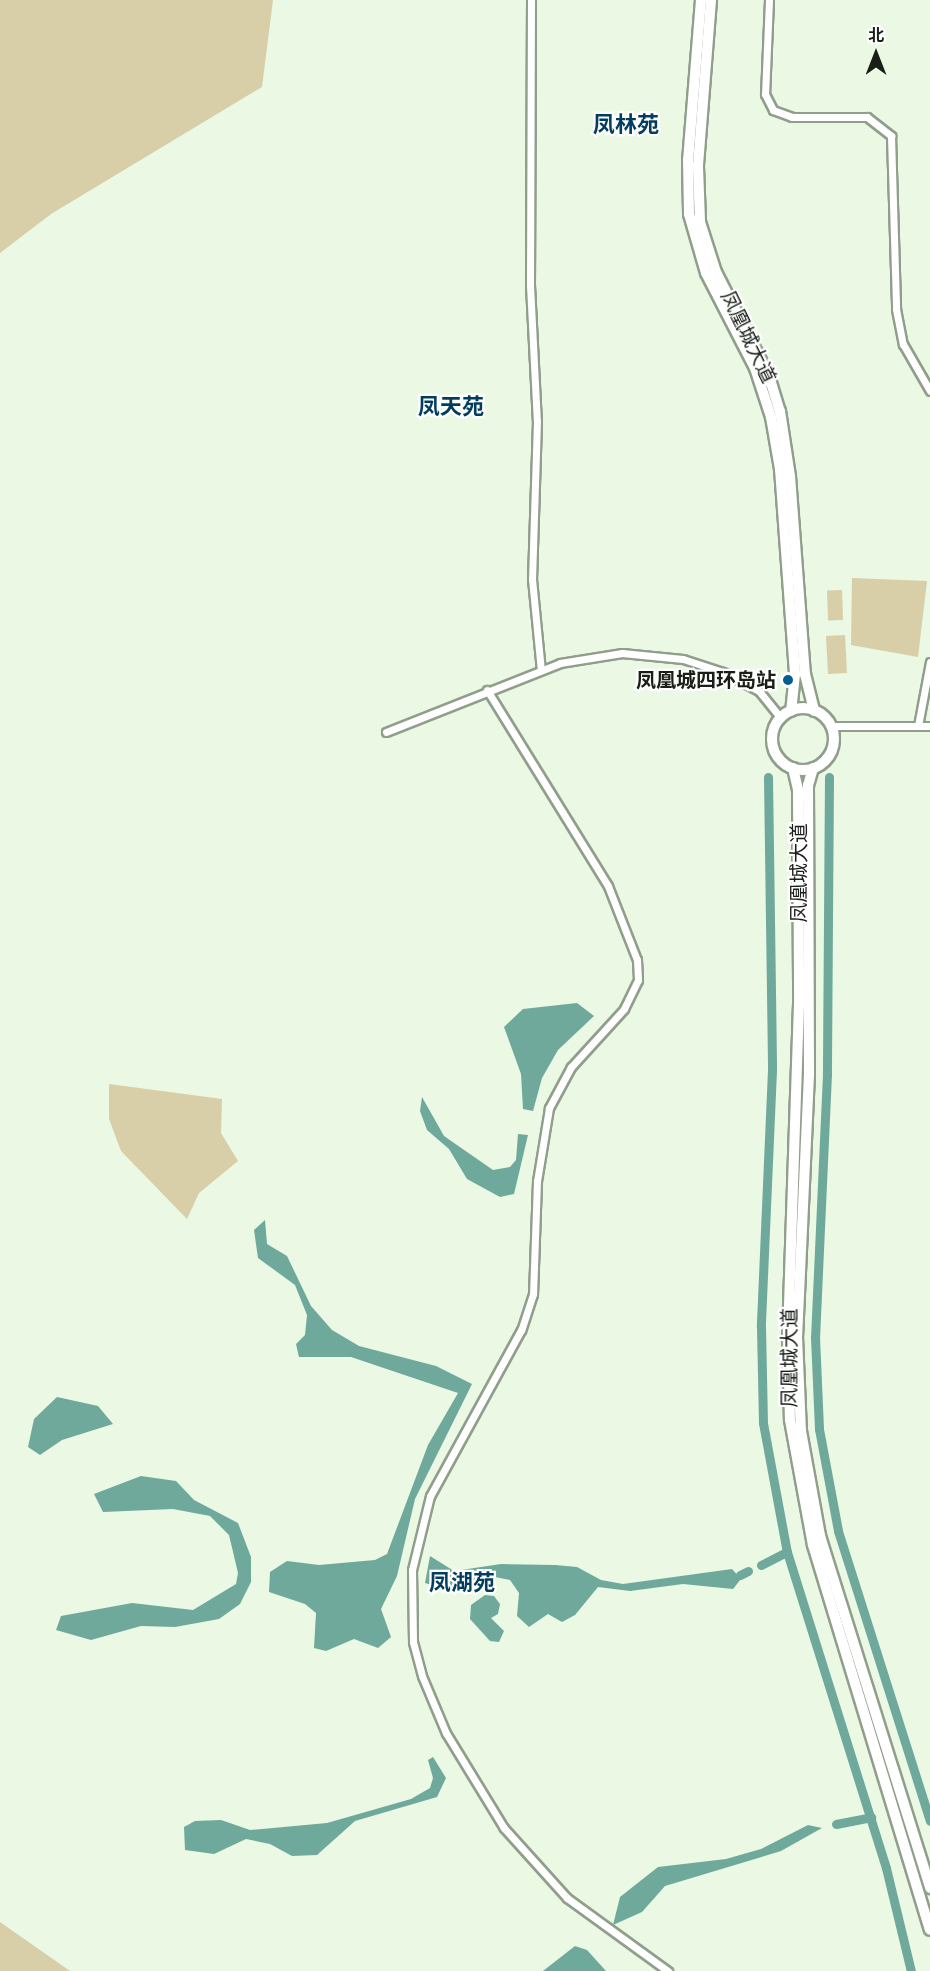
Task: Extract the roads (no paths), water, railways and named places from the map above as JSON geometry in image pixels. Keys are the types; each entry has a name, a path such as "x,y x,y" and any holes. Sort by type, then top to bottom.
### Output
{"main road":[{"name":"凤凰城大道","path":"701,0 688,160 689,214 706,273 755,368 771,417 780,469 795,674 791,711"},
{"name":"凤凰城大道","path":"711,0 698,167 700,222 716,272 769,375 780,411 790,476 805,674 814,711"},
{"path":"791,711 814,711 831,726 834,746 823,763 813,768 793,768 773,747 781,718 791,711"},
{"name":"凤凰城大道","path":"793,768 798,790 799,1014 788,1328 790,1420 813,1545 930,1930"},
{"name":"凤凰城大道","path":"813,768 808,785 809,1074 797,1336 801,1431 820,1536 930,1888"}],"street":[{"path":"531,0 530,285 537,421 532,579 541,670"},
{"path":"769,0 765,94 773,110 792,117 867,117 891,136 896,309 903,344 930,391"},
{"path":"386,732 541,670 601,654 683,659 723,672 759,691 781,718"},
{"path":"918,726 930,662"},
{"path":"487,690 608,886 637,960 638,980 612,1026 564,1076 549,1108 539,1162 533,1294 520,1330 430,1496 412,1570 414,1642 422,1676 446,1733 504,1828 585,1913 668,1971"},
{"path":"831,726 930,726"}],"water":[{"path":"577,1003 594,1016 558,1050 542,1078 533,1111 523,1109 521,1074 504,1027 523,1009"},
{"path":"422,1097 444,1136 493,1170 510,1167 516,1160 518,1134 528,1135 514,1194 500,1197 467,1179 449,1149 427,1130 420,1111"},
{"path":"265,1220 267,1244 287,1256 311,1306 332,1330 359,1346 436,1366 472,1384 415,1499 397,1576 381,1609 391,1637 378,1648 354,1639 326,1651 314,1648 316,1613 305,1604 269,1592 270,1572 287,1561 319,1565 375,1560 387,1554 428,1445 458,1393 351,1357 299,1357 296,1344 305,1335 307,1315 295,1285 258,1258 254,1230"},
{"path":"57,1397 98,1406 113,1424 62,1440 40,1455 28,1447 34,1419"},
{"path":"141,1476 176,1481 194,1500 238,1523 251,1557 251,1582 240,1604 219,1619 175,1627 141,1626 91,1640 56,1630 61,1616 132,1603 193,1610 236,1584 238,1573 229,1535 210,1516 173,1509 103,1512 94,1494"},
{"path":"430,1556 454,1571 501,1564 555,1565 577,1567 601,1580 623,1584 732,1569 741,1579 733,1589 683,1584 630,1591 598,1587 575,1615 562,1622 548,1614 529,1627 517,1616 519,1593 510,1580 495,1577 467,1587 446,1589 425,1583"},
{"path":"485,1595 494,1596 500,1604 498,1614 491,1618 504,1631 499,1642 490,1641 470,1619 471,1605"},
{"path":"433,1757 446,1778 437,1797 355,1821 317,1855 292,1856 270,1844 246,1839 214,1854 185,1850 184,1827 195,1821 221,1820 250,1830 327,1823 411,1799 430,1788 433,1778 428,1760"},
{"path":"808,1825 822,1828 781,1851 665,1886 642,1912 613,1925 620,1897 658,1867 726,1859 761,1849"},
{"path":"575,1946 587,1950 606,1971 543,1971"}],"waterway":[{"path":"768,777 772,1070 761,1327 763,1423 787,1552 886,1868 911,1971"},
{"path":"829,777 827,1074 815,1337 819,1429 838,1531 930,1821"},
{"path":"761,1565 787,1552"},
{"path":"740,1575 748,1571"},
{"path":"836,1824 871,1817"}],"place":[{"name":"凤凰城四环岛站","path":"788,680"}],"district":[{"name":"凤林苑","path":"626,125"},
{"name":"凤天苑","path":"451,407"},
{"name":"凤湖苑","path":"462,1583"}]}
